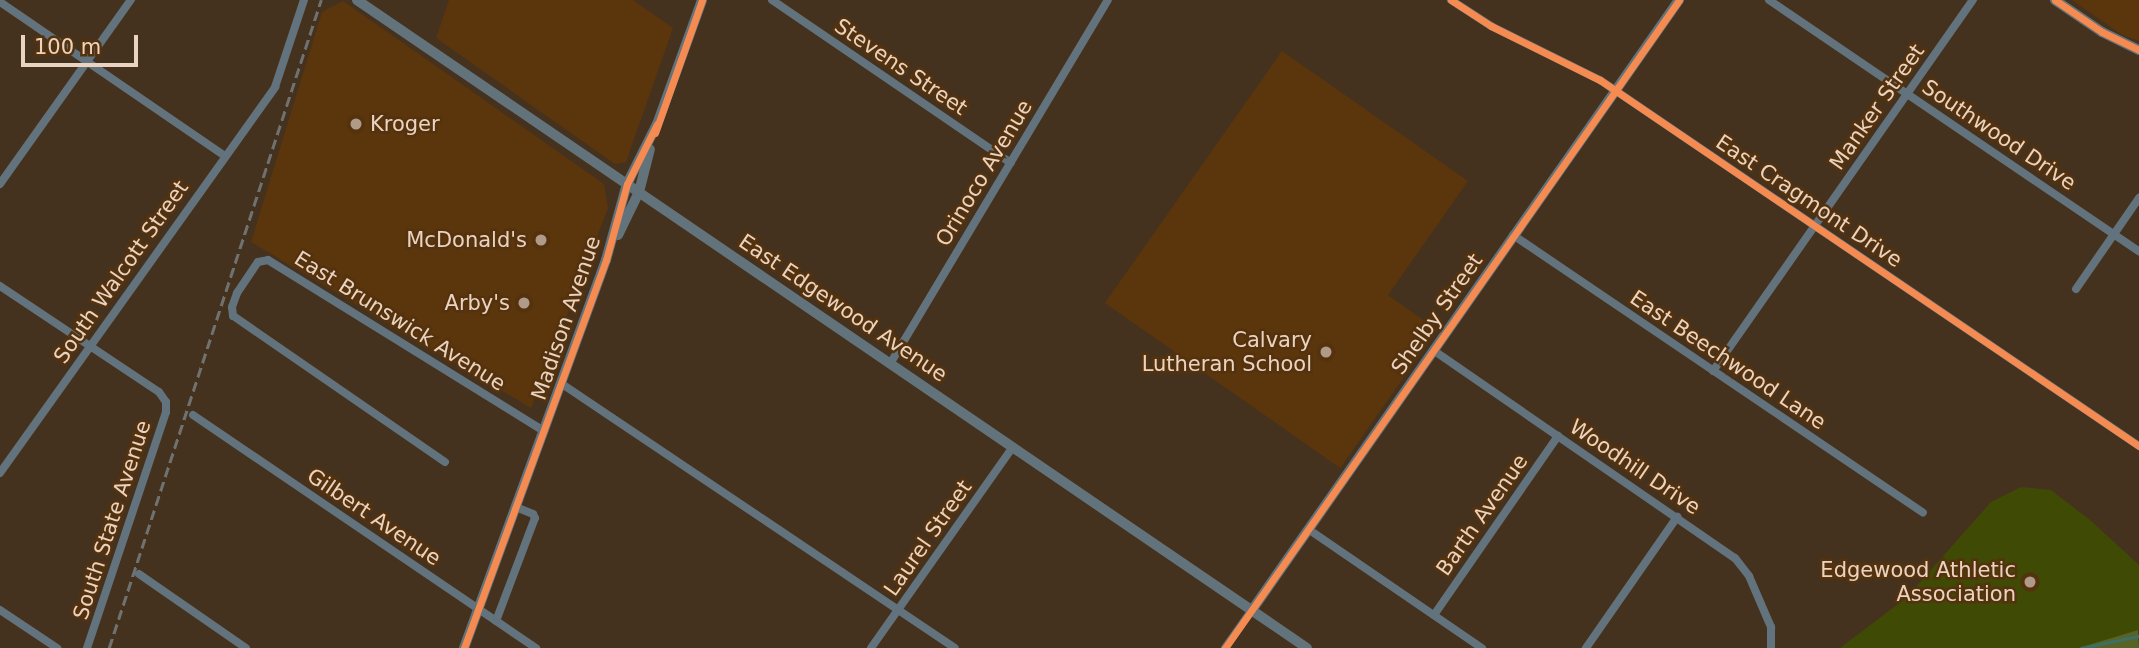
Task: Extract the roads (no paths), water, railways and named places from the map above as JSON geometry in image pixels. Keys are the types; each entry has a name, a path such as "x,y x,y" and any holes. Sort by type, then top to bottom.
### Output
{"main road":[{"name":"East Edgewood Avenue","path":"357,0 1307,648"},
{"name":"Madison Avenue","path":"606,260 639,192 657,124 702,0"},
{"name":"Shelby Street","path":"1252,610 1679,0"},
{"path":"2055,0 2102,32 2139,50"},
{"name":"Madison Avenue","path":"464,648 606,260 627,184 657,124"}],"street":[{"path":"0,184 131,0"},
{"name":"South Walcott Street","path":"0,473 271,92 304,0"},
{"name":"Stevens Street","path":"772,0 1011,163"},
{"name":"Orinoco Avenue","path":"890,364 1108,0"},
{"name":"East Cragmont Drive","path":"1451,0 1491,26 1574,65 1616,91 2139,446"},
{"name":"Southwood Drive","path":"1769,0 2139,251"},
{"name":"Manker Street","path":"1713,371 1973,0"},
{"path":"0,2 225,156"},
{"path":"2076,289 2139,198"},
{"name":"East Beechwood Lane","path":"1513,235 1923,513"},
{"name":"East Brunswick Avenue","path":"445,462 233,316 237,293 258,262 268,260 544,431"},
{"path":"0,286 90,347"},
{"name":"South State Avenue","path":"87,648 166,412 166,402 159,392 90,347"},
{"name":"Woodhill Drive","path":"1433,350 1729,553 1745,570 1770,627 1771,648"},
{"path":"562,384 954,648"},
{"name":"Gilbert Avenue","path":"193,415 536,648"},
{"name":"Barth Avenue","path":"1433,615 1558,436"},
{"name":"Laurel Street","path":"872,648 1013,447"},
{"path":"496,621 535,518 534,514 516,507"},
{"path":"1586,648 1677,517"},
{"path":"1308,529 1482,648"},
{"path":"139,574 246,648"},
{"path":"0,610 57,648"},
{"name":"Shelby Street","path":"1226,648 1252,610"}],"waterway":[{"path":"2081,648 2139,636"}],"railway":[{"path":"109,648 321,0"}],"place":[{"name":"Kroger","path":"356,124"},
{"name":"McDonald's","path":"541,240"},
{"name":"Arby's","path":"524,303"},
{"name":"Calvary Lutheran School","path":"1326,352"},
{"name":"Edgewood Athletic Association","path":"2030,582"}]}
